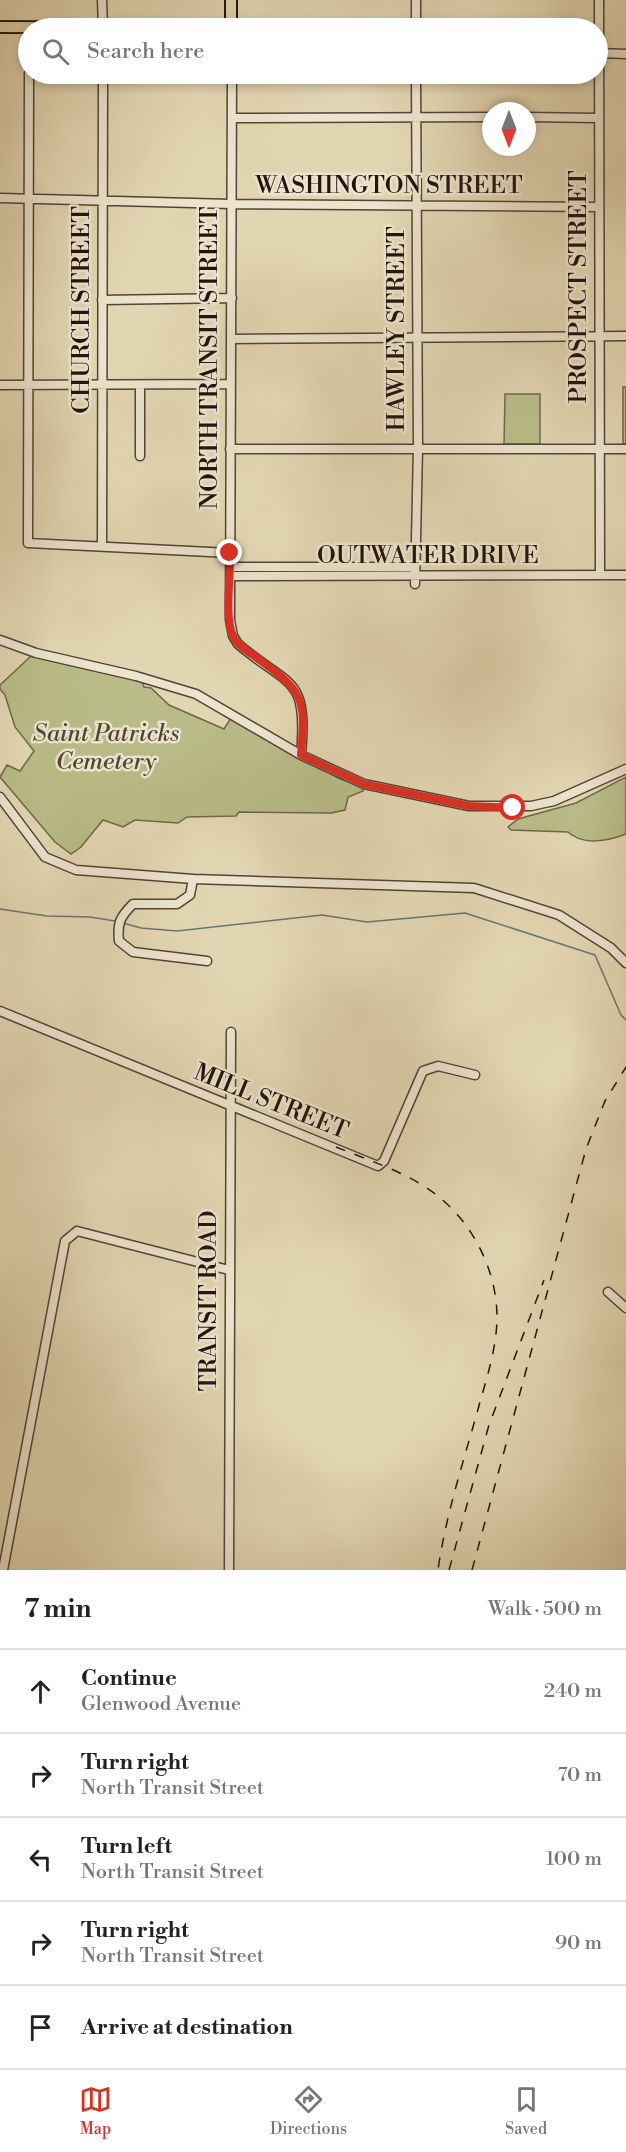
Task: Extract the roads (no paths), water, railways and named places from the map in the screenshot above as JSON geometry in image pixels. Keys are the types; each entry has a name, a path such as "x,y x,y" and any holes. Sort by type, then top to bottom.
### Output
{"main road":[{"path":"231,0 231,18"},
{"path":"0,27 18,28"}],"street":[{"path":"102,0 103,18"},
{"path":"416,0 416,18"},
{"name":"PROSPECT STREET","path":"598,0 598,18"},
{"path":"608,53 626,54"},
{"path":"29,84 28,543 230,553"},
{"name":"CHURCH STREET","path":"102,546 103,84"},
{"name":"NORTH TRANSIT STREET","path":"232,84 232,298 229,384 230,620 235,641 287,680 299,695 303,712 301,755"},
{"name":"HAWLEY STREET","path":"415,575 418,448 416,84"},
{"name":"PROSPECT STREET","path":"599,84 597,207 600,575"},
{"path":"233,118 482,117"},
{"path":"536,117 598,118"},
{"name":"WASHINGTON STREET","path":"0,198 101,202 416,207 597,207"},
{"path":"102,300 232,298"},
{"path":"231,339 626,336"},
{"path":"0,385 229,384"},
{"path":"140,385 140,456"},
{"path":"230,449 626,449"},
{"name":"OUTWATER DRIVE","path":"230,571 415,575 626,575"},
{"path":"0,640 36,653 136,676 196,694 301,755 364,784 414,789 469,806 531,806 554,801 626,769"},
{"path":"0,797 45,857 76,870 193,879 474,888 559,915 611,948 626,963"},
{"path":"193,879 190,895 177,904 133,904 119,921 119,941 133,952 207,961"},
{"name":"MILL STREET","path":"0,1011 378,1166 384,1161 423,1071 438,1066 476,1075"},
{"name":"TRANSIT ROAD","path":"229,1570 231,1032"},
{"path":"3,1570 65,1241 71,1234 77,1232 229,1270"},
{"path":"608,1292 626,1308"}],"waterway":[{"path":"0,909 47,916 90,917 115,921"},
{"path":"123,923 141,928 177,931 322,915 367,922 465,913 595,955 621,1015 626,1020"}],"railway":[{"path":"472,1570 586,1149 605,1101 626,1067"},
{"path":"336,1147 403,1174 428,1189 452,1208 473,1235 493,1283 497,1317 494,1349 451,1506 438,1570"},
{"path":"449,1570 489,1425 544,1280"}],"park label":[{"name":"Saint Patricks Cemetery","path":"106,748"}]}
